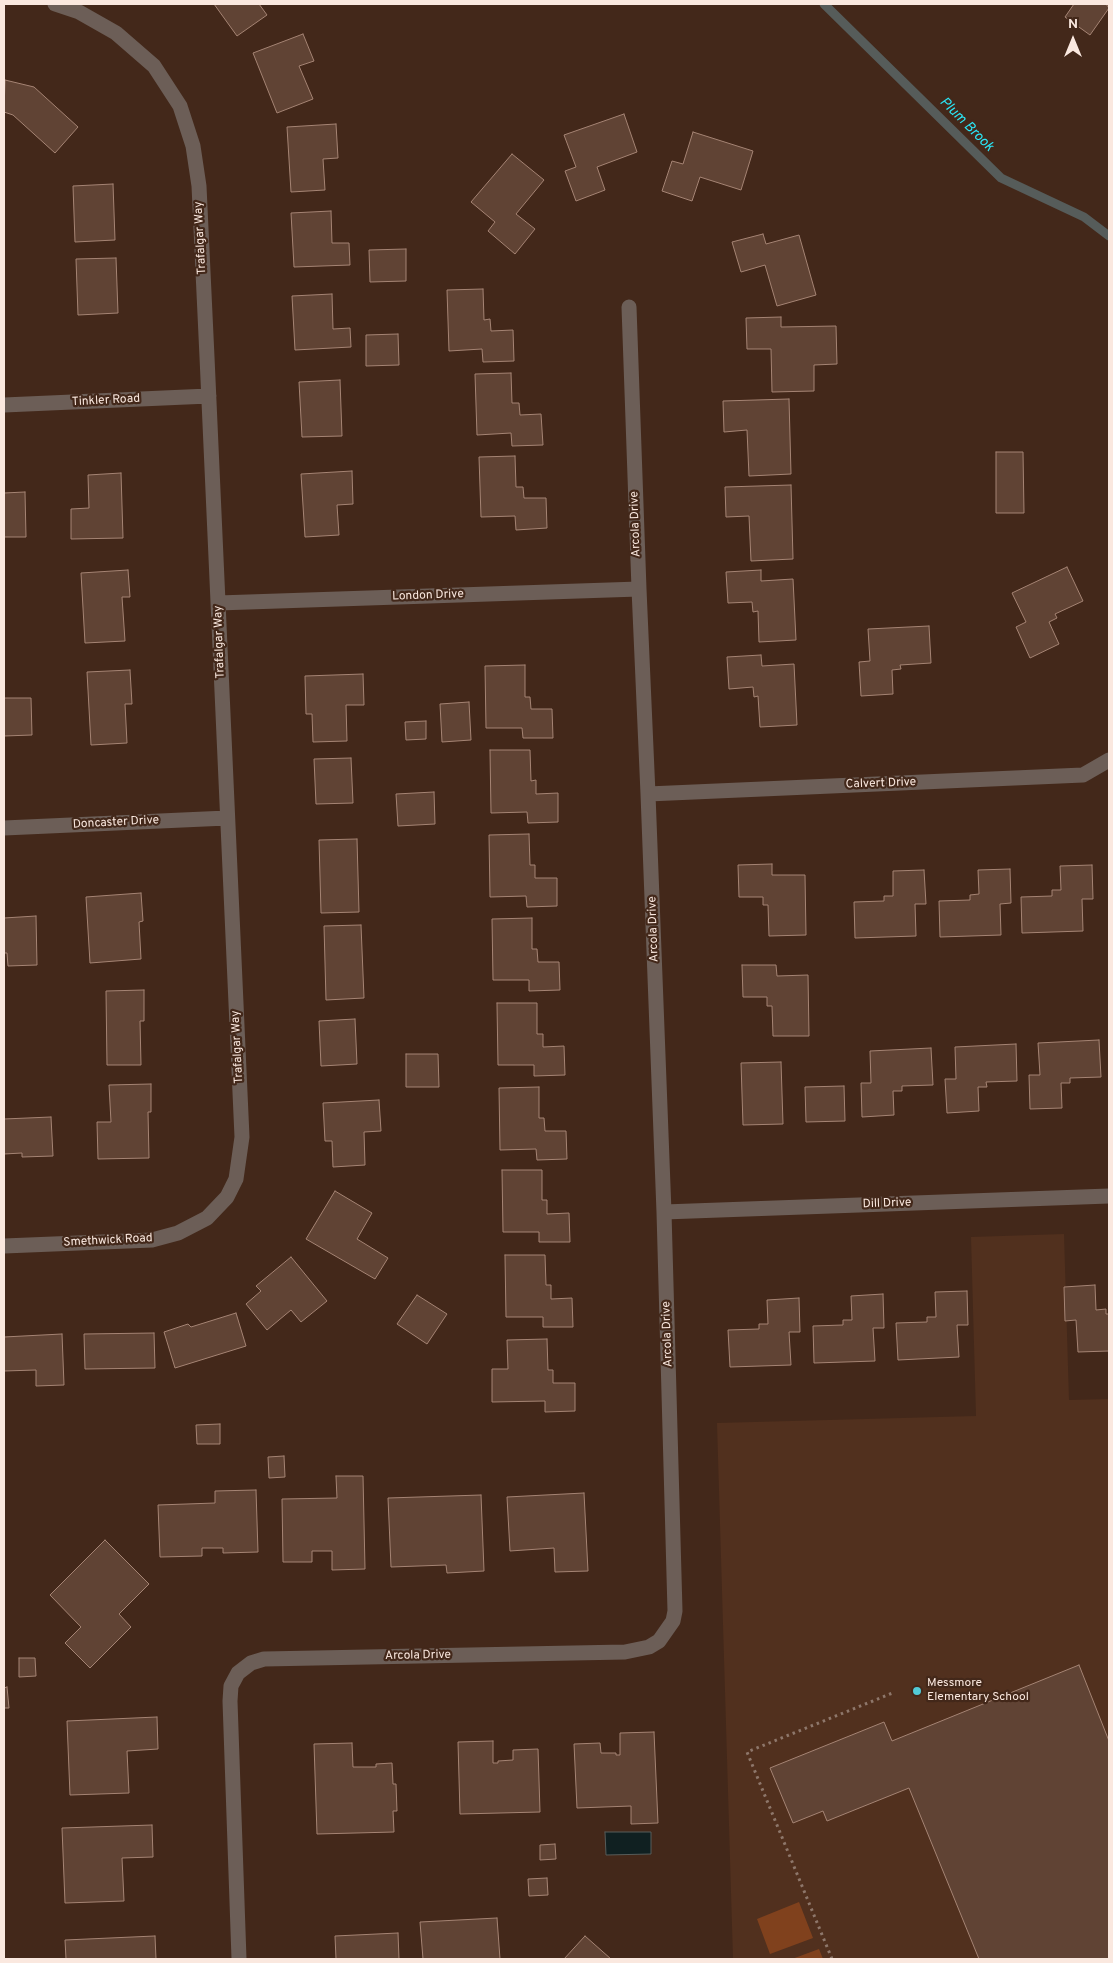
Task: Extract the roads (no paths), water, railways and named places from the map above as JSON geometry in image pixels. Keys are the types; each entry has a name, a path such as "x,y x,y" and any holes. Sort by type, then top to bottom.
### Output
{"street":[{"name":"Trafalgar Way","path":"55,4 79,12 116,33 154,66 180,106 193,146 198,186 209,396 242,1138 236,1179 227,1197 207,1218"},
{"name":"Arcola Drive","path":"239,1959 230,1701 231,1686 238,1673 251,1663 264,1659 625,1652 638,1650 659,1641 673,1621 675,1611 664,1212 629,307"},
{"name":"Tinkler Road","path":"4,406 209,396"},
{"name":"London Drive","path":"218,603 639,589"},
{"name":"Calvert Drive","path":"648,794 1083,775 1109,760"},
{"name":"Doncaster Drive","path":"4,828 227,818"},
{"name":"Dill Drive","path":"664,1212 1109,1196"},
{"name":"Smethwick Road","path":"4,1246 152,1240 178,1233 207,1218"}],"waterway":[{"name":"Plum Brook","path":"824,4 1001,178 1084,217 1109,236"}],"place":[{"name":"Messmore Elementary School","path":"917,1691"}]}
